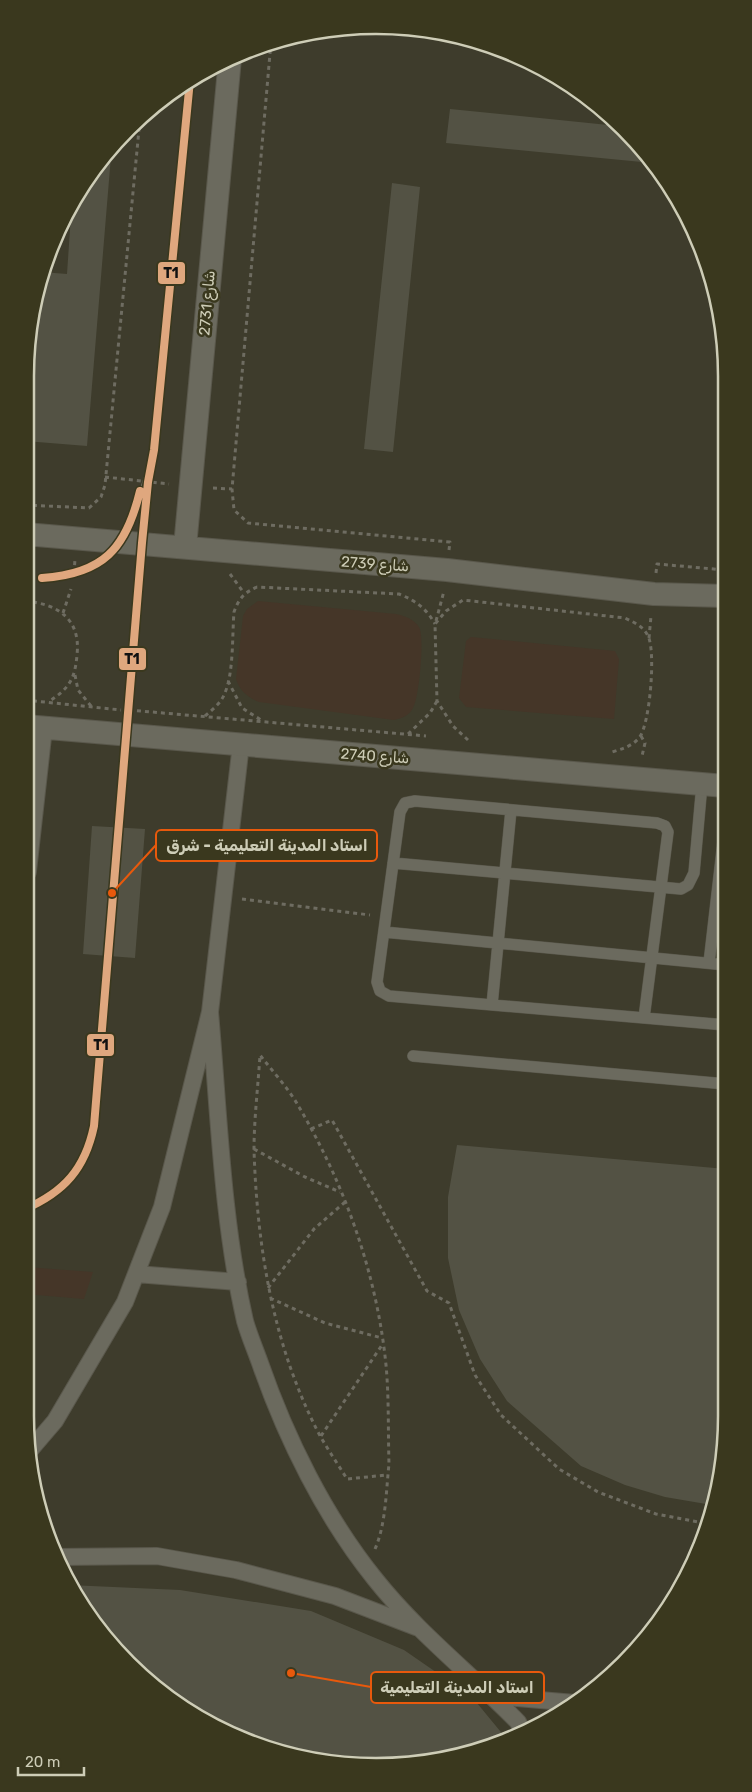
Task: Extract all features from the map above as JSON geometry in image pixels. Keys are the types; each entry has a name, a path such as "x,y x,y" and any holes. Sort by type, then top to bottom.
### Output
{"street":[{"name":"شارع 2731","path":"185,548 229,67"},
{"name":"شارع 2739","path":"34,535 447,570 654,594 718,596"},
{"name":"شارع 2740","path":"34,727 718,785"},
{"path":"35,1444 55,1421 125,1302 162,1206 210,1012 241,744"},
{"path":"210,1012 228,1227 246,1323 270,1394 298,1456 346,1538 367,1568 419,1629 493,1696 520,1726"},
{"path":"136,1274 238,1282"},
{"path":"64,1557 157,1556 236,1570 334,1596 419,1629"},
{"path":"493,1696 564,1702"}],"lane":[{"path":"393,863 504,875 661,889 681,889 688,885 694,873 702,784"},
{"path":"644,1018 668,832 664,826 657,823 415,801 405,803 400,812 377,982 380,991 389,996 492,1005 644,1018 718,1024"},
{"path":"492,1005 511,810"},
{"path":"709,963 718,915"},
{"path":"384,932 652,956 718,964"},
{"path":"413,1056 718,1083"}],"path":[{"path":"270,51 232,489 234,510 248,522 450,542 447,570 435,624 437,702 453,726 468,740"},
{"path":"34,505 88,508 101,497 105,485 139,129"},
{"path":"600,752 609,753 630,746 641,736 646,722 652,655 649,638 657,564 718,569"},
{"path":"205,716 218,704 228,681 234,612 244,593 257,586 399,594 415,601 427,611 435,624"},
{"path":"63,613 72,589"},
{"path":"435,624 446,611 463,600 625,618 642,626 649,638"},
{"path":"34,602 42,602 63,613 72,623 78,641 75,674 78,690 92,707"},
{"path":"48,702 68,686 75,674"},
{"path":"228,681 242,708 262,721"},
{"path":"34,701 121,710"},
{"path":"408,734 430,713 437,702"},
{"path":"129,710 432,736"},
{"path":"459,739 478,741"},
{"path":"224,897 386,917"},
{"path":"367,1568 380,1537 387,1475 386,1366 378,1308 356,1227 341,1192 299,1106 260,1055 254,1150 259,1222 268,1289 288,1361 321,1436 347,1479 387,1475"},
{"path":"310,1130 332,1120 427,1291 449,1304 475,1375 501,1415 559,1470 598,1492 656,1514 701,1523"},
{"path":"254,1150 305,1177 341,1192"},
{"path":"268,1289 314,1230 345,1202"},
{"path":"270,1298 325,1323 382,1338"},
{"path":"321,1436 383,1344"}],"shaded area":[{"path":"258,601 396,614 412,620 417,624 421,633 421,654 419,681 415,702 411,711 405,716 394,720 259,702 248,696 236,679 243,616 247,609"},
{"path":"471,637 615,651 619,659 614,719 466,707 459,698 466,641"},
{"path":"34,1268 93,1272 84,1299 34,1295"}],"building":[{"path":"450,109 608,125 643,162 446,143"},
{"path":"111,160 87,446 34,442 34,354 40,309 50,273 67,274 70,222 91,186"},
{"path":"392,183 420,187 393,452 364,449"},
{"path":"92,826 145,829 135,958 83,954"},
{"path":"457,1145 718,1168 718,1438 707,1504 665,1497 625,1485 581,1466 507,1401 480,1359 459,1310 448,1258 448,1197"},
{"path":"79,1585 180,1590 311,1611 404,1650 472,1697 502,1734 465,1747 398,1758 354,1758 287,1747 225,1723 186,1701 168,1688 119,1642 91,1606"}],"tram line":[{"path":"42,578 70,574 83,569 95,564 116,548 125,537 131,524 154,450"}],"transit line":[{"name":"T1","path":"34,1204 62,1187 71,1177 85,1155 94,1126 142,543 148,482 154,450 189,89"},
{"name":"T1","path":"42,578 81,571 109,555 119,543 127,528 140,491"}],"place":[{"name":"استاد المدينة التعليمية - شرق","path":"112,893"},
{"name":"استاد المدينة التعليمية","path":"291,1673"}]}
